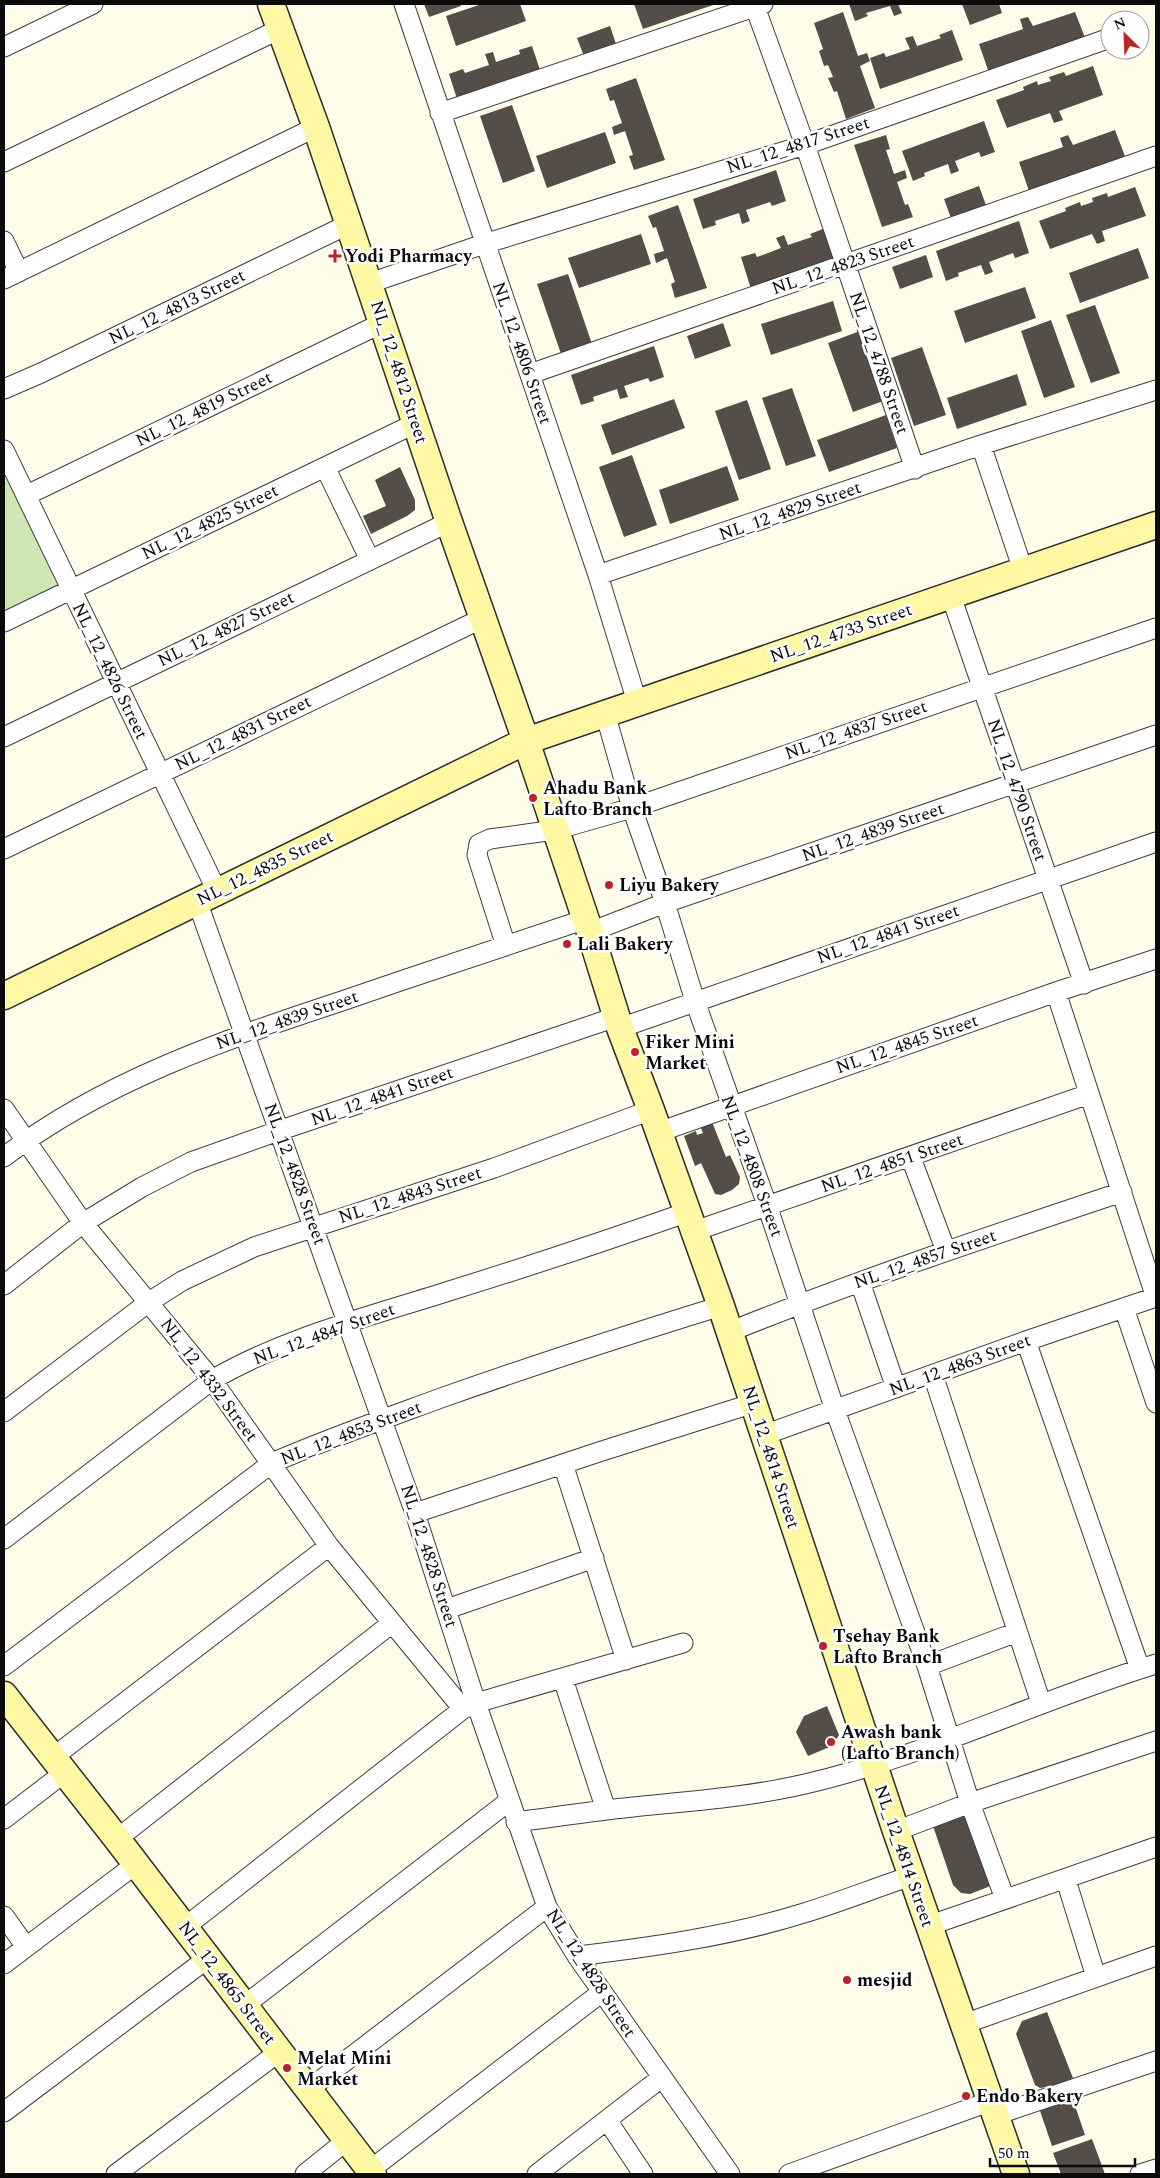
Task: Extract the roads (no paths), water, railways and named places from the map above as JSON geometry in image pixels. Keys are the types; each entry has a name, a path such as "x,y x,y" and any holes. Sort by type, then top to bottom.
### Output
{"street":[{"path":"4,47 93,4"},
{"name":"NL_12_4812 Street","path":"271,4 370,283 449,522 526,741"},
{"name":"NL_12_4806 Street","path":"404,4 598,575 637,702"},
{"path":"440,113 757,5"},
{"name":"NL_12_4788 Street","path":"757,5 915,469"},
{"path":"4,162 280,28"},
{"name":"NL_12_4817 Street","path":"370,283 484,244 805,145 1100,42"},
{"path":"4,241 11,275 316,127"},
{"name":"NL_12_4823 Street","path":"530,374 1156,156"},
{"name":"NL_12_4813 Street","path":"4,389 41,373 349,224"},
{"name":"NL_12_4819 Street","path":"27,494 382,322"},
{"name":"NL_12_4829 Street","path":"598,575 915,469 981,445 1156,390"},
{"name":"NL_12_4825 Street","path":"4,622 416,423"},
{"path":"981,445 1023,570"},
{"name":"NL_12_4826 Street","path":"4,450 27,494 160,773 207,896"},
{"path":"326,467 370,560"},
{"name":"NL_12_4827 Street","path":"4,737 449,522"},
{"name":"NL_12_4733 Street","path":"526,741 1156,524"},
{"name":"NL_12_4790 Street","path":"950,596 1084,984"},
{"name":"NL_12_4831 Street","path":"4,849 483,618"},
{"name":"NL_12_4837 Street","path":"506,946 477,855 479,844 490,839 555,830 632,808 982,686 1156,628"},
{"name":"NL_12_4808 Street","path":"605,713 632,808 665,903 695,1001 767,1205 835,1410"},
{"name":"NL_12_4839 Street","path":"4,1157 25,1141 86,1104 146,1074 246,1033 506,946 665,903 1156,735"},
{"name":"NL_12_4814 Street","path":"526,741 588,925 618,1022 730,1332 873,1765 1016,2174"},
{"name":"NL_12_4835 Street","path":"4,996 526,741"},
{"name":"NL_12_4841 Street","path":"4,1285 83,1223 142,1187 191,1162 278,1131 618,1022 695,1001 1156,842"},
{"name":"NL_12_4828 Street","path":"207,896 246,1033 278,1131 349,1322 416,1513 447,1610 469,1706 508,1801 547,1907 576,1956 730,2174"},
{"name":"NL_12_4845 Street","path":"655,1121 731,1106 1056,992 1156,959"},
{"path":"1056,992 1156,1298"},
{"name":"NL_12_4851 Street","path":"691,1222 767,1205 911,1158 1088,1094"},
{"name":"NL_12_4332 Street","path":"4,1109 83,1223 212,1380 329,1546 392,1623 469,1706"},
{"name":"NL_12_4843 Street","path":"4,1412 149,1302 182,1281 217,1264 254,1248 314,1227 494,1168 655,1121"},
{"path":"911,1158 946,1251"},
{"name":"NL_12_4857 Street","path":"730,1332 800,1303 946,1251 1122,1192"},
{"name":"NL_12_4847 Street","path":"4,1539 212,1380 267,1352 349,1322 531,1266 691,1222"},
{"path":"860,1282 896,1388"},
{"name":"NL_12_4863 Street","path":"764,1435 1026,1341 1156,1298"},
{"name":"NL_12_4853 Street","path":"4,1666 272,1463 382,1419 563,1355 721,1306"},
{"path":"1124,1308 1156,1403"},
{"path":"516,1822 606,1810 744,1796 805,1784 873,1765 950,1739 1041,1703 1148,1666 1026,1341"},
{"path":"933,1375 1041,1703"},
{"path":"416,1513 754,1403"},
{"path":"835,1410 927,1666 970,1803 1005,1899"},
{"path":"563,1464 626,1660"},
{"path":"4,1819 58,1766 329,1546"},
{"path":"447,1610 594,1558"},
{"path":"117,1839 392,1623"},
{"path":"927,1666 1017,1632"},
{"path":"185,1928 469,1706 684,1642"},
{"path":"563,1678 606,1810"},
{"name":"NL_12_4865 Street","path":"4,1696 117,1839 309,2089 346,2141 372,2172"},
{"path":"896,1831 970,1803 1156,1741"},
{"path":"245,2005 508,1801"},
{"path":"928,1926 1066,1880 1156,1847"},
{"path":"4,1964 136,1864"},
{"path":"576,1956 661,1946 802,1914 911,1876"},
{"path":"1066,1880 1096,1977"},
{"path":"309,2089 547,1907"},
{"path":"4,1916 26,1947"},
{"path":"964,2024 1156,1956"},
{"path":"4,2112 208,1958"},
{"path":"372,2172 602,1992"},
{"path":"116,2174 279,2052"},
{"path":"789,2174 994,2108 1156,2061"},
{"path":"537,2174 661,2078"},
{"path":"607,2120 643,2174"},
{"path":"305,2174 346,2141"},
{"path":"830,2174 838,2157"},
{"path":"1140,2174 1156,2168"}],"place":[{"name":"Yodi Pharmacy","path":"335,256"},
{"name":"Ahadu Bank Lafto Branch","path":"533,798"},
{"name":"Liyu Bakery","path":"609,885"},
{"name":"Lali Bakery","path":"567,944"},
{"name":"Fiker Mini Market","path":"635,1052"},
{"name":"Tsehay Bank Lafto Branch","path":"823,1646"},
{"name":"Awash bank (Lafto Branch)","path":"831,1742"},
{"name":"mesjid","path":"847,1980"},
{"name":"Melat Mini Market","path":"287,2068"},
{"name":"Endo Bakery","path":"966,2096"}]}
